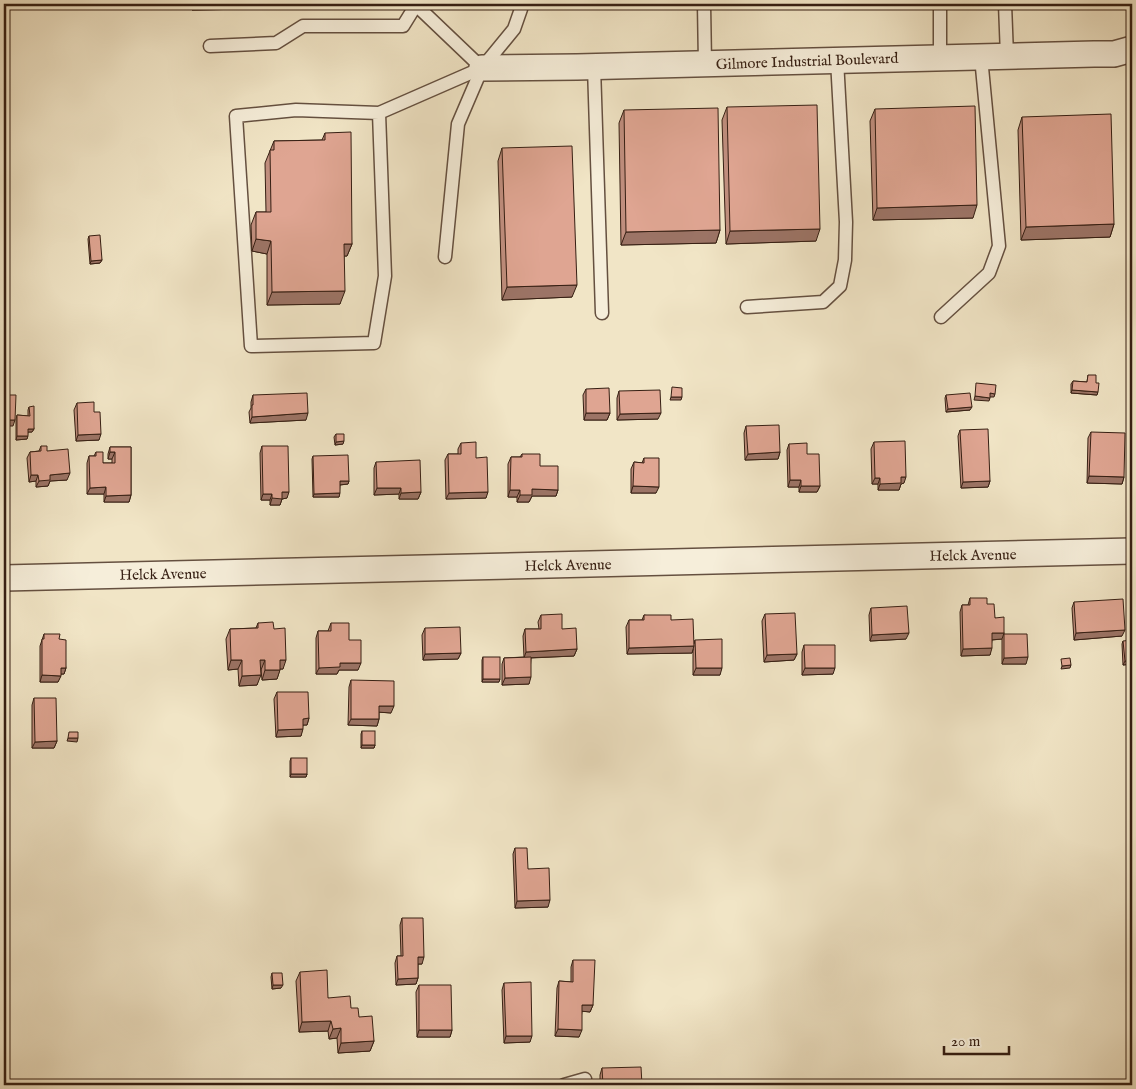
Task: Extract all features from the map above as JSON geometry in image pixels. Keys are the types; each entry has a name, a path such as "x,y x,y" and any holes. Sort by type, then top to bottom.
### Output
{"street":[{"name":"Gilmore Industrial Boulevard","path":"482,68 1114,54 1132,49"},
{"name":"Helck Avenue","path":"4,578 1132,551"}],"lane":[{"path":"210,46 276,43 303,26 403,26 416,4 482,68"},
{"path":"445,257 458,124 482,68 514,28 521,4"},
{"path":"704,4 705,64"},
{"path":"940,4 940,58"},
{"path":"1005,4 1006,56"},
{"path":"942,317 989,273 999,246 980,56"},
{"path":"747,307 824,302 840,286 845,260 846,222 837,60"},
{"path":"594,67 602,313"},
{"path":"379,113 385,276 374,343 251,346 236,116 296,110 379,113 482,68"},
{"path":"564,1085 584,1079"}],"building":[{"path":"817,105 820,229 730,231 727,107"},
{"path":"975,106 977,205 877,208 875,109"},
{"path":"718,108 720,230 626,232 624,110"},
{"path":"1111,114 1114,224 1026,227 1022,117"},
{"path":"351,132 352,244 344,244 345,291 272,292 271,241 256,239 256,212 271,212 270,150 274,150 274,141 325,140 325,133"},
{"path":"572,146 577,285 507,287 502,148"},
{"path":"100,235 102,260 91,261 89,236"},
{"path":"1088,375 1096,375 1096,383 1099,383 1098,392 1072,390 1073,381 1087,382"},
{"path":"976,383 996,385 995,394 990,393 990,398 975,396"},
{"path":"672,387 682,388 682,397 671,397"},
{"path":"609,388 610,413 586,413 586,389"},
{"path":"660,390 661,413 620,414 619,391"},
{"path":"307,393 308,413 252,417 253,395"},
{"path":"970,393 972,407 948,409 946,395"},
{"path":"4,395 16,395 15,420 4,420"},
{"path":"94,402 94,412 100,412 101,434 78,435 77,403"},
{"path":"34,406 34,429 28,429 28,436 17,436 17,415 30,416 29,407"},
{"path":"779,425 780,452 748,454 746,426"},
{"path":"988,429 990,481 963,482 960,430"},
{"path":"1091,432 1125,433 1124,477 1089,476"},
{"path":"336,434 344,434 344,441 336,442"},
{"path":"905,441 906,477 901,477 901,483 880,484 880,478 875,478 874,442"},
{"path":"476,442 476,458 487,457 488,492 449,493 448,454 461,454 461,443"},
{"path":"807,443 807,454 819,454 820,486 801,486 801,480 790,480 789,444"},
{"path":"41,446 47,446 47,451 68,449 70,473 50,475 50,480 39,481 38,475 31,475 30,452 41,451"},
{"path":"262,446 288,446 289,492 282,492 282,499 272,498 272,494 263,494"},
{"path":"110,447 131,447 131,495 106,496 106,487 90,488 89,456 96,456 96,452 103,452 103,463 115,463 115,452 110,452"},
{"path":"522,454 540,454 540,466 558,466 558,490 532,489 532,495 520,495 520,490 510,490 511,457 522,457"},
{"path":"348,455 349,481 340,481 340,493 314,494 313,456"},
{"path":"644,458 659,458 659,487 633,486 634,462 644,463"},
{"path":"420,460 421,492 401,493 401,488 377,488 376,462"},
{"path":"970,598 987,598 987,604 994,604 995,618 1004,617 1004,633 992,633 992,648 963,649 962,605 970,605"},
{"path":"1123,599 1125,630 1076,633 1074,602"},
{"path":"907,606 909,633 872,635 871,608"},
{"path":"795,613 797,654 767,655 765,614"},
{"path":"562,614 562,629 576,628 577,649 526,652 525,629 541,629 541,615"},
{"path":"644,615 671,615 671,620 693,619 694,646 629,648 629,620 644,620"},
{"path":"273,622 274,629 285,628 286,660 280,660 280,670 265,670 265,660 260,660 261,675 242,676 242,660 231,660 230,629 258,628 258,623"},
{"path":"331,623 349,623 349,640 361,640 361,663 340,663 340,667 319,668 318,631 331,631"},
{"path":"460,627 461,653 425,654 425,628"},
{"path":"44,634 60,634 59,639 66,640 66,668 61,668 61,676 42,675 42,639 44,639"},
{"path":"1004,634 1027,634 1028,657 1004,658"},
{"path":"722,639 722,668 696,668 695,640"},
{"path":"1132,640 1132,661 1125,661 1123,641"},
{"path":"804,645 835,645 835,668 805,668"},
{"path":"483,657 500,657 500,679 483,679"},
{"path":"531,657 531,677 505,678 504,658"},
{"path":"1070,658 1071,665 1062,666 1061,659"},
{"path":"351,680 394,681 394,706 379,706 379,719 351,719"},
{"path":"277,692 308,692 309,718 303,719 303,729 278,730"},
{"path":"34,698 56,698 57,741 35,742"},
{"path":"362,731 375,731 375,745 362,745"},
{"path":"69,732 78,732 78,738 68,738"},
{"path":"291,758 307,758 307,774 291,774"},
{"path":"515,848 527,848 528,869 549,868 550,900 517,901"},
{"path":"402,918 423,918 424,957 418,957 418,978 398,979 397,956 403,956"},
{"path":"573,960 595,960 593,1005 582,1005 582,1030 558,1029 559,981 573,982"},
{"path":"327,970 328,998 350,996 351,1008 358,1008 359,1017 372,1016 374,1041 341,1043 341,1028 333,1029 331,1021 302,1022 300,972"},
{"path":"272,973 282,973 283,985 273,985"},
{"path":"531,982 532,1036 506,1036 504,983"},
{"path":"419,985 451,985 452,1030 419,1030"},
{"path":"641,1067 642,1085 603,1085 602,1068"}]}
